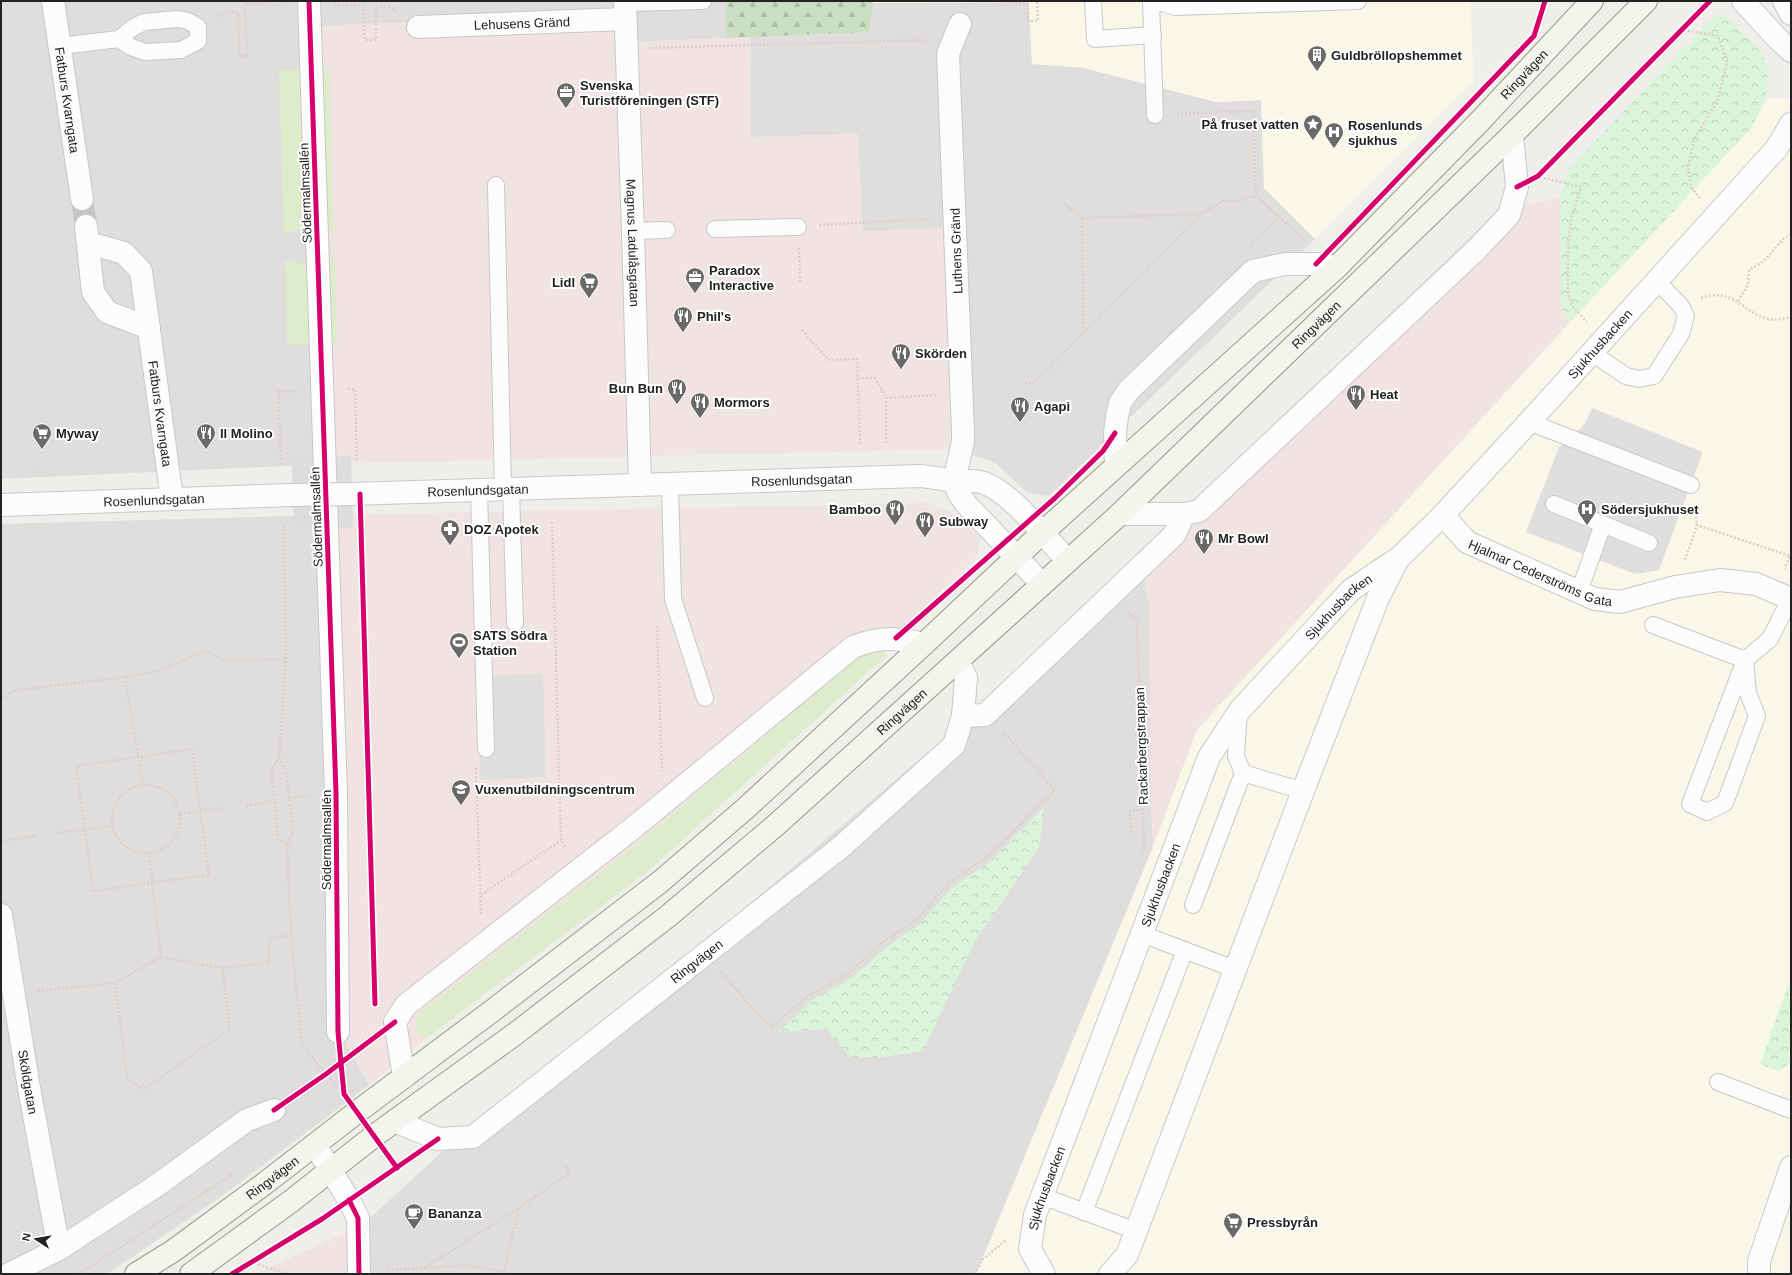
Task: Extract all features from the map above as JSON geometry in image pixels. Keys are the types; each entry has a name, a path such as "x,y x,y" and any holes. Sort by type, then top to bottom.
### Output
{"main road":[{"name":"Ringvägen","path":"136,1274 173,1251 222,1215 492,1011 660,882 746,808 924,644 1016,556 1337,267 1481,120 1592,1"},
{"name":"Ringvägen","path":"191,1274 290,1202 395,1121 515,1034 667,917 776,825 1120,514 1512,135 1646,1"}],"street":[{"name":"Fatburs Kvarngata","path":"53,1 82,199"},
{"name":"Södermalmsallén","path":"309,1 336,793 338,1032"},
{"path":"1743,1 1791,51"},
{"path":"1784,1 1791,14"},
{"name":"Lehusens Gränd","path":"418,27 625,8"},
{"name":"Magnus Ladulåsgatan","path":"625,8 640,485"},
{"name":"Luthens Gränd","path":"954,481 963,441 963,432 948,54 960,24"},
{"name":"Sjukhusbacken","path":"1044,1274 1030,1249 1035,1215 1209,757 1240,710 1351,590 1400,557 1442,515 1716,217 1776,149 1791,124"},
{"path":"1120,514 1184,514 1199,511 1476,250 1509,215 1517,187 1512,135"},
{"name":"Fatburs Kvarngata","path":"149,328 107,312 93,292 89,262 88,235 124,253 141,271 149,328 172,499"},
{"path":"1116,466 1115,433 1120,403 1129,390 1253,271 1285,264 1316,264 1337,267"},
{"name":"Rosenlundsgatan","path":"1,505 920,476 940,477 954,481 971,480 984,483 996,489 1031,520 1068,561"},
{"path":"954,481 958,492 966,504 1042,584"},
{"path":"964,716 985,715 1174,534 1184,514"},
{"name":"Hjalmar Cederströms Gata","path":"1442,515 1467,542 1595,598 1620,602 1675,587 1720,580 1756,584 1790,599"},
{"name":"Sjukhusbacken","path":"1110,1274 1127,1255 1234,969 1378,598 1400,557"},
{"path":"404,1077 395,1022 406,1005 633,828 853,647 871,640 896,638 924,644"},
{"name":"Ringvägen","path":"395,1121 438,1139 473,1136 841,847 954,745 964,716 966,678 958,661"},
{"name":"Sköldgatan","path":"1,915 7,995 59,1249"},
{"path":"9,1274 59,1249 156,1186 247,1120 274,1110"},
{"path":"315,1145 331,1169 358,1218 359,1274"},
{"path":"1759,1274 1759,1261 1791,1168"}],"lane":[{"path":"625,8 703,1"},
{"path":"1093,1 1095,39 1153,35"},
{"path":"1151,1 1155,115"},
{"path":"1156,1 1175,7 1358,1"},
{"path":"60,46 119,39"},
{"path":"496,184 507,489 515,623"},
{"path":"715,228 798,227"},
{"path":"633,231 667,230"},
{"path":"1597,347 1626,376 1639,379 1654,376 1681,334 1686,316 1681,306 1658,281"},
{"path":"1529,422 1691,485"},
{"path":"670,484 673,599 705,698"},
{"path":"479,490 486,748"},
{"path":"1554,504 1650,543"},
{"path":"1579,592 1603,524"},
{"name":"Hjalmar Cederströms Gata","path":"1745,660 1748,693 1757,716 1725,803 1707,812 1690,804 1745,660 1770,639 1790,599"},
{"path":"1653,626 1745,660"},
{"path":"1193,905 1243,772 1236,756 1240,710"},
{"path":"1243,772 1303,791"},
{"path":"1142,934 1234,969"},
{"path":"1084,1212 1185,950"},
{"path":"1718,1082 1791,1110"},
{"path":"1042,1196 1136,1231"}],"path":[{"path":"995,5 1027,4 1028,21 1038,21 1037,1"},
{"path":"238,12 239,56 247,56 245,4"},
{"path":"363,6 365,40 376,40 376,6"},
{"path":"1678,24 1684,30 1718,36 1727,61 1718,100 1695,138 1688,166 1691,187 1716,217"},
{"path":"1678,35 1689,24"},
{"path":"664,48 926,40"},
{"path":"1155,115 1254,111 1256,196 1306,243"},
{"path":"1517,187 1538,176 1544,170"},
{"path":"1538,176 1581,187 1571,220 1568,252 1568,294 1573,307 1597,347"},
{"path":"1025,383 1034,383 1201,214 1223,201 1239,201 1256,196"},
{"path":"1064,203 1082,218 1201,214"},
{"path":"1246,249 1278,217"},
{"path":"1082,218 1083,333"},
{"path":"800,282 798,227 932,219"},
{"path":"1738,301 1748,286 1749,270 1764,261 1783,239 1791,234"},
{"path":"1681,306 1706,296 1724,296 1738,301 1753,314 1771,320 1791,318"},
{"path":"802,330 828,360 857,359 860,444"},
{"path":"858,378 875,378 886,398 886,443"},
{"path":"355,389 357,462"},
{"path":"278,392 281,464"},
{"path":"886,398 937,395"},
{"path":"552,522 561,840 569,852"},
{"path":"284,525 286,659 279,758 270,770 278,838 287,844"},
{"path":"1675,587 1698,525 1779,552"},
{"path":"657,621 662,773"},
{"path":"1,699 12,691 155,672 205,651 223,660 286,659"},
{"path":"126,677 143,785"},
{"path":"1,706 2,714"},
{"path":"725,976 772,1028 808,996 848,974 880,944 916,920 949,884 991,854 1055,790 1006,735"},
{"path":"481,911 476,761 486,748"},
{"path":"192,749 201,812 209,875 93,891 76,766 192,749"},
{"path":"279,758 286,770 293,832 287,844 291,935 302,1044 344,1094 357,1112"},
{"path":"143,785 160,788 166,791 174,800 180,814 177,832 168,844 160,850 149,852 134,850 123,843 116,835 113,826 112,814 122,795 132,788 143,785"},
{"path":"289,798 309,796"},
{"path":"246,806 273,801"},
{"path":"180,814 221,808"},
{"path":"1131,836 1130,811 1143,810"},
{"path":"57,833 113,826"},
{"path":"1,841 35,836"},
{"path":"480,895 561,840"},
{"path":"149,852 161,957"},
{"path":"7,995 115,983 161,957 222,968 268,963 269,939 291,935"},
{"path":"115,983 127,1080 144,1089 230,1029 222,968"},
{"path":"320,1078 331,1070"},
{"path":"343,1086 344,1094"},
{"path":"338,1098 344,1094"},
{"path":"424,1268 519,1208 569,1173 564,1165"},
{"path":"79,1274 238,1170"},
{"path":"388,1270 464,1265 504,1273 519,1208"},
{"path":"245,1266 258,1258"},
{"path":"975,1274 982,1260"},
{"path":"251,1262 288,1274"}],"shaded area":[{"path":"1,1 726,1 726,38 631,42 328,464 1,479"},
{"name":"Rosenlunds sjukhus","path":"873,1 1470,1 1474,81 1315,239 1264,188 1261,100 1216,102 1084,68 1032,64 1029,2 873,3"},
{"path":"1029,2 1032,64 1084,68 1216,102 1261,100 1264,188 1315,239 1049,496 1028,493 995,463 957,449 862,231 858,134 751,137 750,37 869,32 873,3"},
{"path":"629,14 631,42 750,37 751,137 858,134 862,231 953,228 957,449 328,464 309,26"},
{"name":"Södersjukhuset","path":"1791,98 1791,1274 976,1274 1153,847 1197,730 1570,322 1752,127 1766,99"},
{"path":"1560,198 1561,306 1570,322 1197,730 1153,847 1151,802 1150,608 1139,554 1497,211"},
{"path":"1592,408 1703,452 1659,570 1635,574 1526,532 1559,447 1585,424"},
{"path":"927,503 948,510 965,521 980,538 978,554 967,567 882,648 864,653 626,853 416,1016 416,1031 424,1040 369,1085 344,1039 326,515"},
{"path":"326,515 344,1039 369,1085 219,1198 107,1274 1,1274 1,524"},
{"path":"1139,554 1150,608 1151,802 1153,847 976,1274 362,1274 361,1226 465,1131 664,977 934,747"},
{"path":"543,673 546,777 480,780 477,676"},
{"path":"361,1226 362,1274 252,1274 264,1270"}],"green space":[{"path":"726,1 873,1 873,3 869,32 726,38"},
{"path":"1725,15 1761,51 1768,71 1766,99 1752,127 1570,322 1561,306 1560,198 1569,168 1714,17"},
{"path":"329,68 334,232 309,226 284,234 279,70"},
{"path":"335,257 337,344 287,345 285,259 310,266"},
{"path":"882,648 886,656 647,872 424,1040 416,1031 416,1016 626,853 864,653"},
{"path":"1044,807 1039,848 974,943 923,1051 885,1057 851,1057 826,1029 778,1032 814,999 852,978 885,948 919,925 952,888 991,861"},
{"path":"1788,985 1791,986 1791,1063 1778,1071 1760,1064"}],"pier":[{"path":"351,456 353,528 294,530 292,458"}],"tunnel":[{"path":"82,199 86,226"}],"cycle path":[{"path":"309,1 336,793 338,1032 344,1094 397,1168"},
{"path":"1316,264 1534,36 1545,1"},
{"path":"1517,187 1538,176 1710,1"},
{"path":"896,638 1055,498 1103,451 1115,433"},
{"path":"360,494 375,1004"},
{"path":"274,1110 326,1074 395,1022"},
{"path":"232,1274 322,1219 438,1139"},
{"path":"349,1200 358,1218 359,1274"}],"place":[{"name":"Guldbröllopshemmet","path":"1317,72"},
{"name":"Svenska Turistföreningen (STF)","path":"566,109"},
{"name":"På fruset vatten","path":"1313,141"},
{"name":"Rosenlunds sjukhus","path":"1334,149"},
{"name":"Paradox Interactive","path":"695,294"},
{"name":"Lidl","path":"589,299"},
{"name":"Phil's","path":"683,333"},
{"name":"Skörden","path":"901,370"},
{"name":"Bun Bun","path":"677,405"},
{"name":"Heat","path":"1356,411"},
{"name":"Mormors","path":"700,419"},
{"name":"Agapi","path":"1020,423"},
{"name":"Myway","path":"42,450"},
{"name":"Il Molino","path":"206,450"},
{"name":"Bamboo","path":"895,526"},
{"name":"Södersjukhuset","path":"1587,526"},
{"name":"Subway","path":"925,538"},
{"name":"DOZ Apotek","path":"450,546"},
{"name":"Mr Bowl","path":"1204,555"},
{"name":"SATS Södra Station","path":"459,659"},
{"name":"Vuxenutbildningscentrum","path":"461,806"},
{"name":"Bananza","path":"414,1230"},
{"name":"Pressbyrån","path":"1233,1239"}]}
